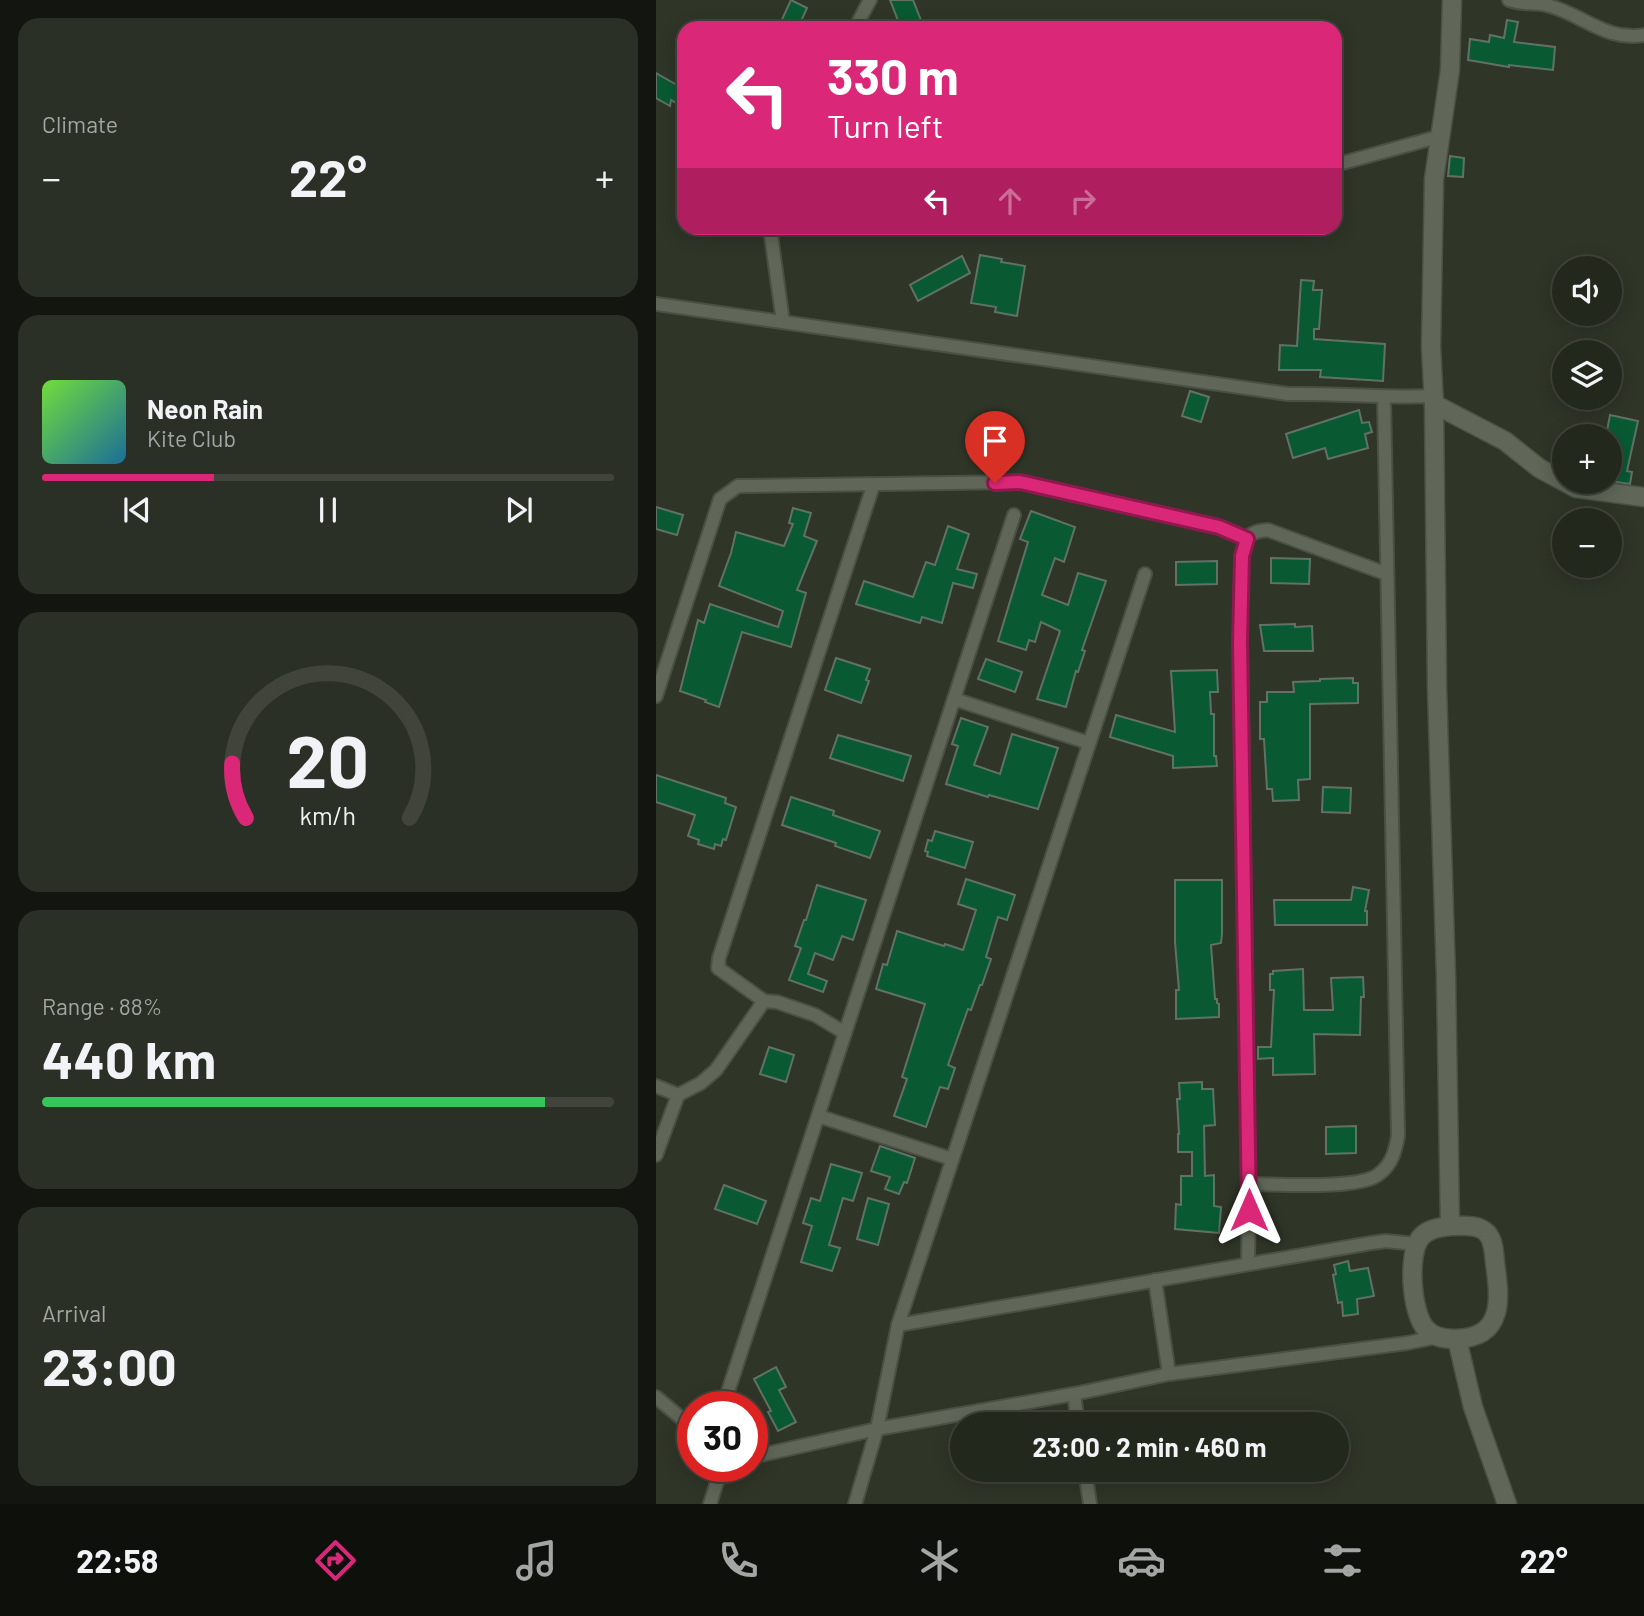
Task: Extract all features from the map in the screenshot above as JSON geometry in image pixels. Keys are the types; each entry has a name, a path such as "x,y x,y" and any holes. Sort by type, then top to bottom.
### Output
{"street":[{"path":"859,21 870,0"},
{"path":"1450,1226 1431,347 1434,179 1450,70 1452,0"},
{"path":"1509,0 1518,4 1545,5 1613,34 1627,37 1644,35"},
{"path":"1342,163 1441,136"},
{"path":"771,235 783,322"},
{"path":"656,304 1288,394 1340,393 1434,400 1505,441 1539,468 1576,488 1644,497"},
{"path":"1249,1184 1354,1183 1378,1176 1393,1160 1398,1136 1384,398"},
{"path":"656,695 720,499 738,486 1020,482 1219,527 1247,539"},
{"path":"845,1033 815,1015 777,1002 764,1001 718,968 719,958 873,486"},
{"path":"728,1391 1014,515"},
{"path":"1248,1263 1240,642 1242,556 1247,539 1255,531 1268,530 1387,574"},
{"path":"854,1504 877,1429 898,1325 1145,574"},
{"path":"954,699 1089,743"},
{"path":"656,1155 678,1095 701,1083 716,1070 764,1001"},
{"path":"656,1086 678,1095"},
{"path":"818,1115 952,1159"},
{"path":"768,1453 877,1429 1169,1374 1437,1337 1457,1339 1477,1334 1489,1326 1496,1315 1500,1300 1492,1242 1487,1233 1479,1228 1434,1228 1423,1234 1416,1244 1412,1258 1417,1314 1426,1329 1437,1337"},
{"path":"898,1325 1386,1241 1416,1244"},
{"path":"1155,1280 1169,1374"},
{"path":"1457,1339 1473,1407 1507,1504"},
{"path":"1074,1394 1076,1412"},
{"path":"656,1397 677,1415"},
{"path":"710,1504 717,1482"},
{"path":"1087,1482 1090,1504"}],"building":[{"path":"791,0 807,8 801,21 781,21"},
{"path":"890,0 913,0 921,21 898,21"},
{"path":"1507,20 1518,22 1514,42 1555,47 1553,70 1509,67 1468,60 1470,39 1489,42 1490,35 1504,38"},
{"path":"656,73 677,85 677,103 671,100 670,106 656,98"},
{"path":"1450,156 1464,158 1463,177 1448,176"},
{"path":"980,255 1025,266 1017,316 995,312 996,307 971,303"},
{"path":"962,256 970,273 918,301 910,285"},
{"path":"1301,280 1314,281 1313,290 1322,290 1319,329 1314,329 1314,339 1385,344 1383,381 1320,377 1321,370 1279,370 1280,345 1297,346"},
{"path":"1190,391 1209,397 1201,422 1182,416"},
{"path":"1359,410 1362,423 1369,422 1372,432 1365,434 1368,448 1328,459 1325,448 1293,458 1286,434"},
{"path":"1610,415 1638,421 1627,471 1632,472 1630,484 1622,483 1622,424 1608,424"},
{"path":"656,507 683,515 677,535 656,529"},
{"path":"793,508 811,513 804,536 817,541 797,590 806,593 791,647 742,632 719,707 680,691 698,620 704,623 710,604 778,627 783,611 719,586 736,532 784,546 793,524 789,523"},
{"path":"1031,511 1075,527 1064,562 1055,558 1042,595 1068,605 1078,573 1106,581 1066,707 1037,699 1060,631 1041,622 1035,642 1029,640 1026,650 998,641 1028,542 1020,539"},
{"path":"948,526 969,534 957,569 977,574 973,588 953,583 942,623 922,617 920,623 856,604 864,581 913,597 926,562 935,565"},
{"path":"1271,558 1310,559 1309,584 1271,583"},
{"path":"1217,561 1217,584 1176,585 1176,562"},
{"path":"1295,624 1295,627 1312,626 1313,651 1264,651 1260,625"},
{"path":"836,658 870,669 866,680 869,681 861,703 825,690"},
{"path":"986,659 1022,672 1015,692 978,679"},
{"path":"1217,670 1218,692 1210,692 1217,766 1173,768 1173,756 1110,737 1116,715 1175,732 1171,671"},
{"path":"1353,678 1353,683 1358,683 1358,703 1310,704 1310,779 1298,780 1299,800 1273,801 1272,789 1267,789 1264,739 1260,739 1260,702 1267,702 1267,692 1294,692 1293,682"},
{"path":"961,718 988,727 974,765 1000,774 1012,734 1058,748 1038,809 946,784 958,746 952,744"},
{"path":"838,735 911,756 903,781 830,758"},
{"path":"656,775 726,798 725,803 736,807 726,840 723,839 721,846 715,844 714,849 698,844 699,840 688,836 695,815 656,802"},
{"path":"1323,787 1351,788 1350,813 1322,812"},
{"path":"791,797 834,811 833,815 880,831 870,858 835,846 836,843 782,825"},
{"path":"935,831 973,842 965,868 927,856 928,852 925,851 928,840 932,841"},
{"path":"966,879 1015,895 1007,920 998,917 986,957 991,959 971,1010 968,1009 948,1065 955,1068 948,1089 940,1087 926,1127 894,1116 907,1079 902,1077 925,1004 876,989 883,964 887,965 897,931 963,950 976,910 958,904"},
{"path":"1175,880 1222,880 1221,943 1211,945 1219,1017 1176,1019 1176,990 1179,990 1175,942"},
{"path":"817,885 866,900 853,940 842,936 833,960 815,953 808,974 827,981 823,992 789,980 801,948 795,946"},
{"path":"1353,887 1369,890 1365,911 1367,925 1275,925 1274,900 1351,900"},
{"path":"1303,969 1304,1010 1333,1010 1331,978 1363,977 1360,1035 1314,1034 1315,1074 1273,1075 1273,1058 1258,1059 1258,1047 1271,1047 1274,990 1270,990 1270,974 1273,974 1273,971"},
{"path":"769,1047 794,1055 786,1082 760,1074"},
{"path":"1202,1082 1202,1089 1213,1089 1215,1125 1204,1126 1205,1176 1214,1175 1214,1206 1221,1207 1219,1233 1175,1229 1176,1204 1181,1205 1181,1176 1192,1176 1192,1152 1178,1152 1179,1083"},
{"path":"1356,1126 1356,1153 1326,1154 1326,1127"},
{"path":"880,1146 915,1158 907,1183 904,1182 899,1194 885,1189 890,1177 871,1171"},
{"path":"831,1164 862,1173 853,1201 843,1198 829,1245 840,1248 832,1271 801,1262 812,1226 803,1223 811,1198 820,1201"},
{"path":"724,1185 766,1201 757,1224 715,1209"},
{"path":"868,1198 889,1204 878,1245 857,1239"},
{"path":"1348,1261 1350,1271 1368,1268 1374,1296 1357,1299 1358,1314 1343,1316 1342,1302 1338,1303 1333,1275 1336,1274 1334,1265"},
{"path":"776,1367 786,1387 779,1390 796,1422 778,1431 768,1412 771,1411 768,1405 768,1391 760,1391 754,1379"}],"route":[{"path":"995,483 1020,482 1219,527 1247,539 1242,556 1240,642 1249,1210"}]}
